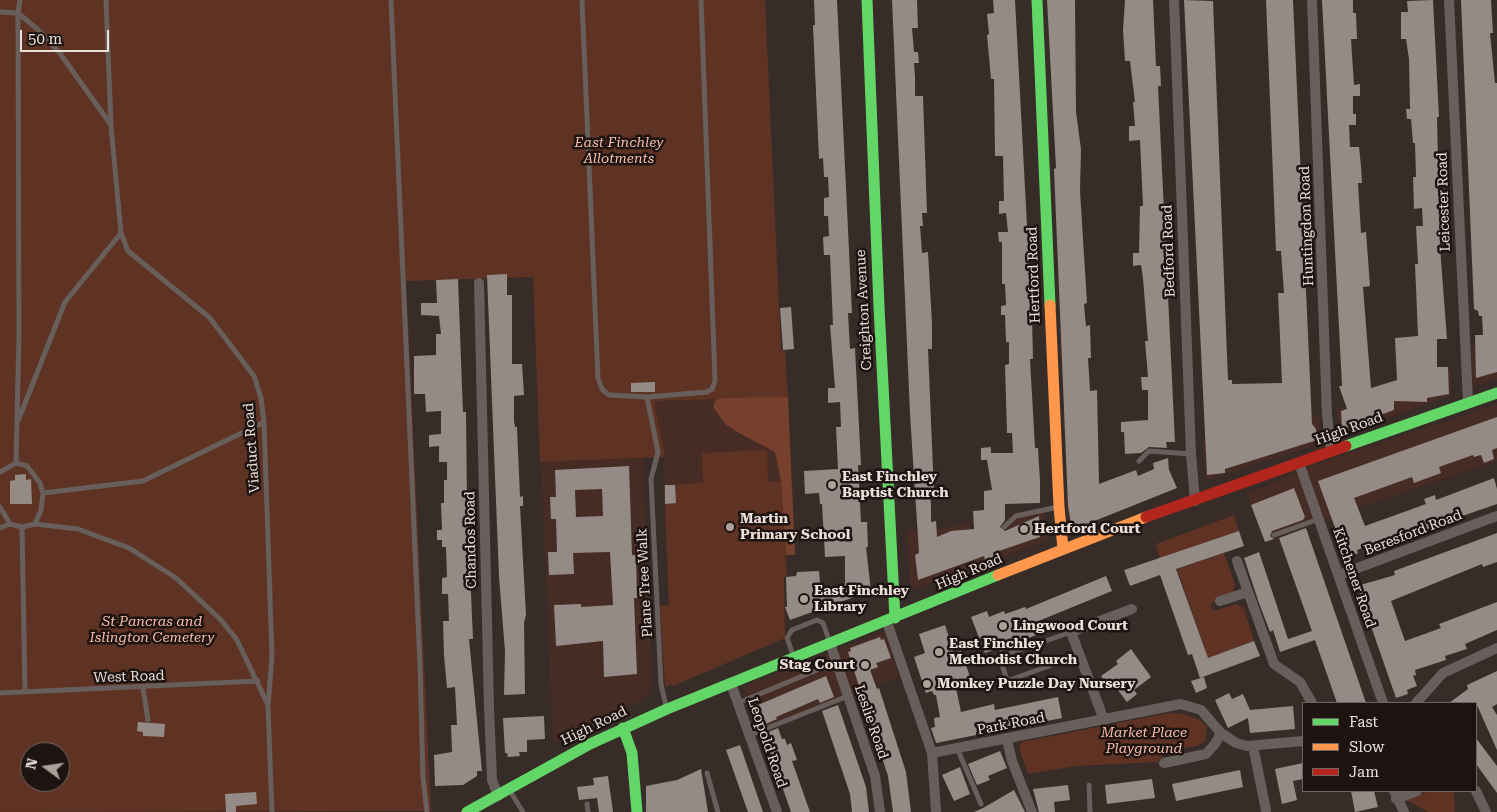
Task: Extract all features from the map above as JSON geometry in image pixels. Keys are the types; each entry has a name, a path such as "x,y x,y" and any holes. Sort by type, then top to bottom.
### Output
{"street":[{"name":"Creighton Avenue","path":"867,0 891,620"},
{"name":"Hertford Road","path":"1037,0 1059,506 1064,549"},
{"name":"Bedford Road","path":"1174,0 1190,454 1195,501"},
{"name":"Huntingdon Road","path":"1312,0 1327,415 1331,451"},
{"name":"Leicester Road","path":"1449,0 1468,402"},
{"name":"Chandos Road","path":"479,283 489,707 492,780 498,796"},
{"name":"High Road","path":"467,812 623,728 667,709 1064,549 1331,451 1497,393"},
{"name":"Kitchener Road","path":"1298,463 1383,702"},
{"name":"Beresford Road","path":"1339,575 1497,516"},
{"path":"1237,561 1274,664 1300,682 1311,702"},
{"path":"1220,601 1248,592"},
{"path":"1104,720 1071,632 1132,608"},
{"path":"891,620 932,753 936,812"},
{"name":"Leslie Road","path":"830,643 875,776 880,812"},
{"path":"1417,702 1443,673 1497,648"},
{"name":"Leopold Road","path":"731,684 776,812"},
{"name":"Park Road","path":"932,753 1007,740 1181,704 1191,705 1201,710 1212,719 1221,733"},
{"path":"623,728 632,753 638,812"},
{"path":"1164,763 1206,754 1216,744 1221,733 1236,743 1253,746 1302,741"},
{"path":"1007,740 1012,761 1032,812"},
{"path":"1253,746 1265,811"},
{"path":"1404,812 1395,795 1412,792"},
{"path":"1476,792 1486,812"}],"lane":[{"path":"16,463 20,183 18,13 20,0"},
{"name":"Viaduct Road","path":"106,0 111,126 121,233 128,251 209,316 254,376 264,422 272,656 268,706"},
{"path":"391,0 420,664 423,778 427,812"},
{"path":"582,0 598,378 602,389 609,395 647,397 707,392 712,389 715,381 701,0"},
{"path":"0,12 18,13 38,29 59,52 111,126"},
{"path":"16,426 65,302 121,233"},
{"name":"Plane Tree Walk","path":"647,397 658,457 651,479 661,684 667,709"},
{"path":"43,493 143,481 264,422"},
{"path":"1139,461 1149,451 1190,454"},
{"path":"1,470 16,463 27,466 40,483 43,493 41,510 35,524"},
{"path":"1004,528 1016,516 1059,506"},
{"path":"0,507 10,524"},
{"path":"1274,535 1318,519"},
{"path":"0,528 10,524 22,527 35,524 78,529 108,539 129,548 176,578 221,620 236,640 258,680 268,706 272,812"},
{"path":"22,527 25,691"},
{"path":"794,658 788,638 789,633 817,620 823,623 830,643"},
{"path":"1071,632 1000,657 1007,681 1080,654"},
{"path":"738,703 837,662"},
{"name":"West Road","path":"0,693 143,688 258,680"},
{"path":"143,688 148,720"},
{"path":"749,735 848,696"},
{"path":"957,748 981,804"},
{"path":"707,773 718,812"},
{"path":"1089,784 1090,812"},
{"path":"509,789 522,812"},
{"path":"587,804 588,812"}],"shaded area":[{"path":"1497,345 1497,379 1473,386 1471,346"},
{"path":"1452,369 1450,396 1339,434 1337,409"},
{"name":"Martin Primary School","path":"788,397 795,555 786,555 787,575 673,686 671,684 665,687 660,606 669,605 664,485 665,457 654,401"},
{"path":"788,397 795,555 786,555 781,481 775,452 725,424 714,408 716,400 724,398"},
{"path":"1497,404 1497,461 1345,512 1265,542 1247,494 1315,465"},
{"path":"1319,415 1320,444 1206,480 1203,440 1254,428 1281,425"},
{"path":"643,458 651,690 642,700 553,743 541,462"},
{"path":"1043,511 1049,540 911,590 906,530 937,529 970,523 973,539 1002,525 1015,512"},
{"path":"885,631 899,677 757,733 743,687"}],"green space":[{"path":"0,0 765,0 781,350 785,351 788,397 654,401 665,457 540,462 533,277 406,281 431,811 0,812"},
{"name":"Martin Primary School","path":"767,450 768,482 781,481 787,575 784,578 785,638 673,686 671,684 665,687 660,606 669,605 664,485 703,483 702,453"},
{"path":"1234,515 1239,531 1161,564 1156,544"},
{"path":"1224,553 1235,584 1232,594 1210,604 1214,611 1236,604 1244,608 1254,641 1203,660 1205,649 1177,569"},
{"name":"Market Place Playground","path":"1169,713 1184,714 1200,720 1207,727 1205,741 1197,746 1169,750 1157,762 1076,766 1028,774 1019,748 1022,742"},
{"path":"1427,792 1454,792 1455,812 1428,812 1406,800"}],"building":[{"path":"814,0 837,0 852,313 848,313 850,349 855,348 861,465 858,465 861,522 867,522 868,547 866,547 871,591 790,620 785,607 787,607 786,577 796,576 797,572 819,571 821,593 845,584 845,556 825,557 822,504 820,504 819,493 805,494 804,471 838,469 836,427 841,427 840,402 828,403 828,388 835,388 830,325 833,325 830,255 824,255 823,237 829,236 828,216 824,216 824,198 829,197 828,177 824,177 823,158 819,159 813,25 815,25"},
{"path":"892,0 917,0 918,28 912,28 914,52 918,52 919,63 914,63 915,96 923,96 927,213 922,213 923,226 920,226 922,253 928,252 932,324 932,349 928,349 934,493 930,493 931,522 936,521 937,537 951,531 974,529 973,511 984,510 984,491 992,490 987,460 981,460 981,448 991,447 991,453 1013,453 1012,433 1007,433 1005,365 1009,364 1009,342 1006,342 1005,315 1001,315 1001,306 1006,305 1005,284 1002,284 1002,242 999,242 998,232 1008,232 1006,213 999,214 999,201 1004,201 1003,156 995,156 994,79 991,79 987,14 994,13 993,0 1015,0 1032,319 1033,359 1030,359 1035,448 1038,448 1040,481 1040,503 1005,504 1005,520 1000,527 1005,531 1039,516 1040,537 996,552 997,558 985,560 984,556 918,580 915,555 919,553 910,414"},
{"path":"1047,0 1075,0 1076,112 1081,149 1080,191 1087,303 1084,304 1086,326 1090,325 1091,358 1088,358 1090,391 1097,390 1099,484 1136,470 1138,476 1154,469 1153,463 1168,458 1169,470 1177,488 1072,530 1068,506 1054,169 1056,168"},
{"path":"1125,0 1153,0 1156,66 1160,66 1161,86 1158,86 1175,442 1166,442 1167,448 1149,447 1141,453 1125,454 1124,432 1121,432 1121,422 1148,420 1148,390 1142,390 1141,377 1148,377 1145,341 1148,341 1141,265 1133,266 1133,253 1139,253 1140,206 1143,206 1140,140 1129,141 1129,126 1135,126 1133,102 1135,102 1130,61 1125,61 1123,30"},
{"path":"1184,0 1213,1 1228,380 1232,380 1232,384 1282,383 1278,293 1284,293 1281,251 1276,251 1266,0 1293,0 1312,424 1316,429 1317,440 1225,469 1225,473 1207,475"},
{"path":"1322,0 1353,0 1353,13 1356,13 1357,39 1351,39 1354,85 1360,84 1360,96 1353,96 1353,114 1356,114 1356,125 1349,125 1350,147 1359,147 1361,166 1362,183 1358,183 1361,233 1366,232 1370,286 1363,287 1371,388 1397,380 1395,338 1418,336 1415,264 1418,264 1416,226 1423,226 1422,208 1414,209 1413,177 1416,177 1415,143 1413,143 1411,119 1407,119 1406,109 1410,109 1409,59 1406,39 1401,39 1401,12 1408,12 1407,1 1433,0 1439,117 1437,117 1440,247 1447,339 1437,339 1437,367 1448,367 1449,394 1427,398 1427,402 1394,401 1394,410 1342,429 1341,411 1347,409 1339,386 1342,386"},
{"path":"1461,0 1491,0 1493,33 1490,33 1495,83 1497,83 1497,372 1476,378 1475,335 1483,335 1482,316 1479,316 1478,311 1474,309"},
{"path":"507,274 507,295 512,295 512,364 522,364 524,395 514,396 514,421 515,427 517,427 520,497 523,496 523,506 520,506 526,615 524,623 525,694 504,695 505,651 499,577 487,275"},
{"path":"458,279 463,412 466,412 467,502 473,639 469,639 482,771 477,771 477,776 463,785 435,786 434,755 452,752 451,725 457,725 455,687 447,688 444,655 443,621 449,621 448,594 442,594 442,578 447,577 446,547 442,547 442,540 437,540 437,530 442,530 441,503 444,503 444,480 447,480 447,462 439,462 439,446 429,447 429,435 441,434 441,411 426,412 425,394 414,394 414,356 436,355 436,334 441,334 439,316 421,315 421,303 437,303 436,280"},
{"path":"791,307 794,349 783,350 780,308"},
{"path":"655,382 655,392 631,392 631,383"},
{"path":"1497,417 1497,448 1492,450 1494,459 1484,463 1481,455 1474,457 1473,455 1439,467 1441,473 1414,483 1412,477 1354,498 1365,526 1426,504 1424,499 1435,495 1436,500 1494,478 1497,489 1497,504 1448,521 1449,524 1384,547 1382,541 1357,550 1358,553 1346,558 1318,481"},
{"path":"629,466 632,555 636,555 637,598 634,598 637,674 604,677 603,641 556,646 554,605 581,604 581,607 613,605 610,552 573,553 574,574 549,575 548,552 557,552 556,519 551,519 550,497 556,497 555,470","holes":["602,489 603,516 576,517 575,490"]},
{"path":"26,474 26,480 31,479 32,504 10,504 10,481 15,480 15,475"},
{"path":"665,485 675,485 676,503 665,504"},
{"path":"1294,488 1305,517 1303,520 1272,531 1270,536 1274,539 1265,542 1251,505"},
{"path":"1306,528 1366,702 1337,702 1315,640 1280,652 1273,630 1270,632 1244,558 1259,552 1288,639 1312,631 1279,538"},
{"path":"1239,531 1244,546 1176,569 1208,658 1254,641 1260,656 1200,678 1192,654 1188,655 1160,575 1130,586 1124,570"},
{"path":"1497,533 1497,562 1483,567 1482,564 1391,601 1405,641 1441,628 1439,624 1497,602 1497,630 1465,644 1467,649 1445,656 1446,660 1415,670 1416,675 1413,676 1417,686 1407,690 1408,694 1396,698 1357,586 1395,575 1394,571"},
{"path":"1106,576 1112,591 1031,624 1036,635 1013,644 1014,646 1000,652 998,648 985,653 971,617 987,611 989,617 1004,611 1005,614 1025,607 1026,609"},
{"path":"945,625 954,653 961,650 972,683 956,688 961,712 994,704 995,710 1058,697 1062,718 936,743 931,728 935,727 934,718 940,717 936,695 932,691 926,693 914,657 925,653 919,634"},
{"path":"880,637 881,640 884,639 891,658 876,663 878,667 870,670 877,689 879,688 906,772 911,812 893,812 888,776 848,652 851,651 850,648"},
{"path":"1131,649 1151,677 1134,690 1137,694 1127,702 1114,685 1110,688 1101,676 1118,664 1116,661"},
{"path":"1497,671 1497,704 1492,707 1497,715 1497,750 1477,702 1450,702 1468,689 1467,685"},
{"path":"826,676 834,697 820,703 818,699 776,717 777,719 759,727 757,721 764,718 758,705"},
{"path":"1204,677 1207,688 1196,693 1191,681"},
{"path":"1229,693 1232,699 1243,694 1250,710 1293,706 1295,729 1250,733 1248,718 1228,728 1215,700"},
{"path":"838,705 866,787 869,812 852,812 850,794 822,711"},
{"path":"544,716 545,739 527,740 527,752 519,752 520,756 508,757 507,753 505,753 503,718"},
{"path":"138,722 165,724 164,737 143,736 143,732 137,731"},
{"path":"778,728 782,739 785,739 787,745 791,743 797,760 792,761 810,812 791,812 764,734"},
{"path":"1477,739 1497,766 1497,793 1477,765"},
{"path":"740,745 763,812 748,812 726,750"},
{"path":"1000,751 1007,768 988,776 990,780 977,785 968,764"},
{"path":"1302,763 1302,779 1293,781 1297,800 1282,804 1275,769"},
{"path":"960,767 970,794 954,801 942,775"},
{"path":"701,769 708,812 646,812 646,786 677,780"},
{"path":"1240,770 1243,787 1176,801 1172,784"},
{"path":"608,776 613,812 599,812 597,798 579,800 577,787 594,785 593,778"},
{"path":"1152,779 1155,798 1107,804 1105,785"},
{"path":"1068,785 1070,800 1054,802 1055,812 1039,812 1033,789"},
{"path":"1014,790 1025,812 974,812 983,808"},
{"path":"256,792 257,804 236,806 236,812 226,812 225,794"},
{"path":"1351,792 1374,792 1378,807 1355,812"}],"traffic: fast":[{"path":"867,0 879,307 895,618"},
{"path":"1037,0 1050,305"},
{"path":"1346,446 1497,393"},
{"path":"467,812 590,744 667,709 998,575"},
{"path":"623,728 632,753 637,812"}],"traffic: slow":[{"path":"1050,305 1059,507 1063,549"},
{"path":"998,575 1146,517"}],"traffic: jam":[{"path":"1146,517 1346,446"}],"place":[{"name":"East Finchley Baptist Church","path":"832,485"},
{"name":"Martin Primary School","path":"730,527"},
{"name":"Hertford Court","path":"1024,529"},
{"name":"East Finchley Library","path":"804,599"},
{"name":"Lingwood Court","path":"1003,626"},
{"name":"East Finchley Methodist Church","path":"939,652"},
{"name":"Stag Court","path":"865,665"},
{"name":"Monkey Puzzle Day Nursery","path":"927,684"}],"park label":[{"name":"East Finchley Allotments","path":"619,152"},
{"name":"St Pancras and Islington Cemetery","path":"152,630"}]}
